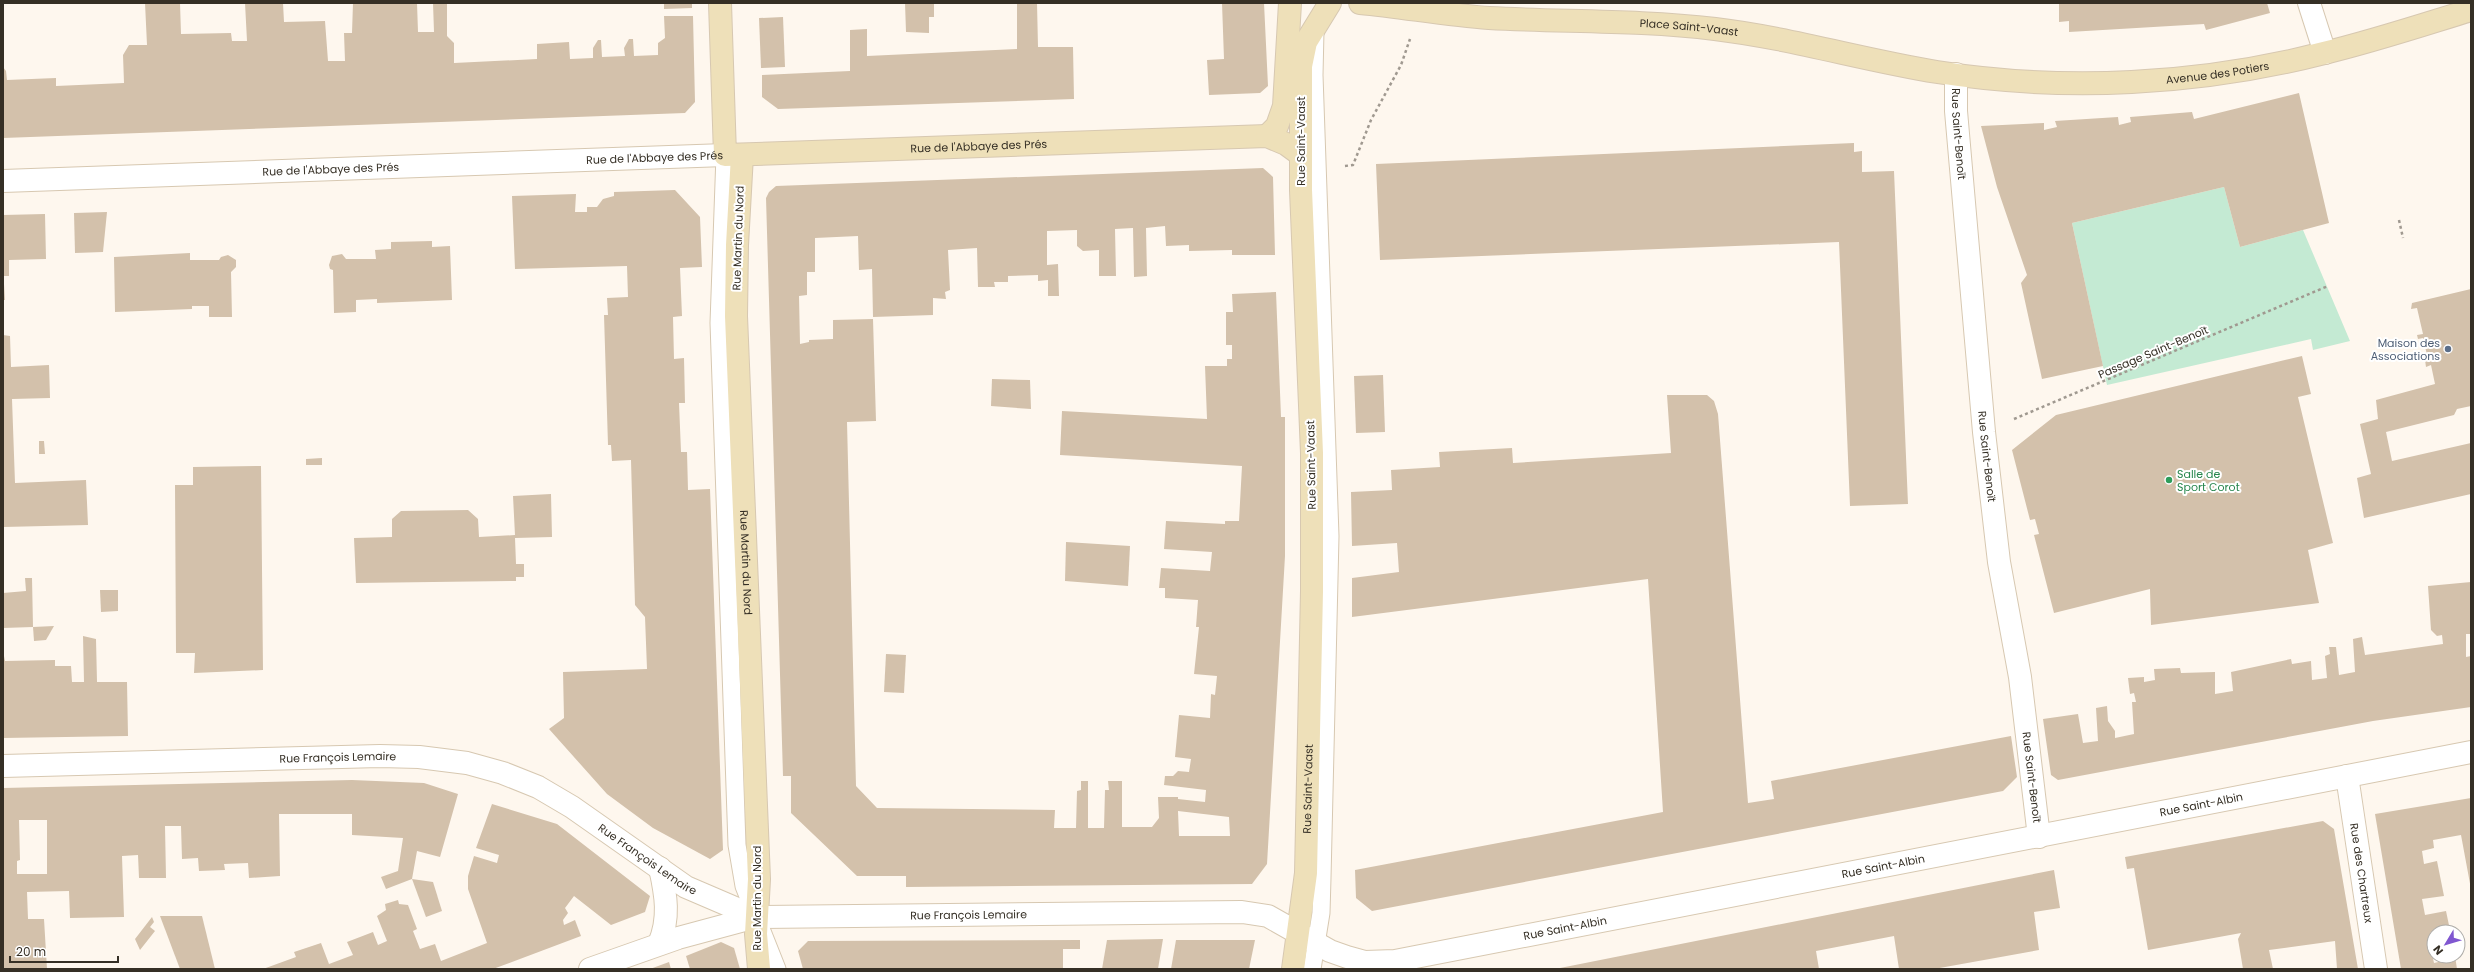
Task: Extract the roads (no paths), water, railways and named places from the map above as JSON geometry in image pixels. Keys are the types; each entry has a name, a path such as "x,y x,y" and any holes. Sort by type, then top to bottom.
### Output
{"street":[{"name":"Rue Martin du Nord","path":"720,3 733,155 736,316 759,879 756,916 756,950 759,969"},
{"name":"Rue Saint-Vaast","path":"1267,136 1277,126 1284,106 1290,3"},
{"name":"Rue Saint-Vaast","path":"1294,969 1308,938 1306,873 1312,453 1301,155 1302,56 1316,24 1330,3"},
{"name":"Place Saint-Vaast","path":"1360,3 1643,22 1713,29 1956,74"},
{"path":"2309,3 2325,53"},
{"name":"Avenue des Potiers","path":"1956,74 2015,80 2153,81 2212,75 2325,53 2471,10"},
{"name":"Rue Saint-Benoït","path":"1956,74 1956,111 1984,432 2000,562 2020,677 2039,837"},
{"name":"Rue de l'Abbaye des Prés","path":"3,180 1267,136 1286,144 1301,155"},
{"name":"Rue Saint-Albin","path":"1308,938 1330,951 1365,962 1395,961 2471,752"},
{"name":"Rue François Lemaire","path":"3,766 380,756 419,757 461,762 485,767 519,778 555,796 686,887 756,916 1242,912 1268,916 1308,938"},
{"name":"Rue des Chartreux","path":"2347,776 2376,969"},
{"path":"659,944 667,919 666,892 660,868"},
{"path":"590,969 659,944 756,916"}],"lane":[{"path":"1312,969 1308,938 1322,878 1330,536 1314,76 1317,3"},
{"path":"756,916 777,969"}],"place":[{"name":"Maison des Associations","path":"2448,349"},
{"name":"Salle de Sport Corot","path":"2169,480"}]}
